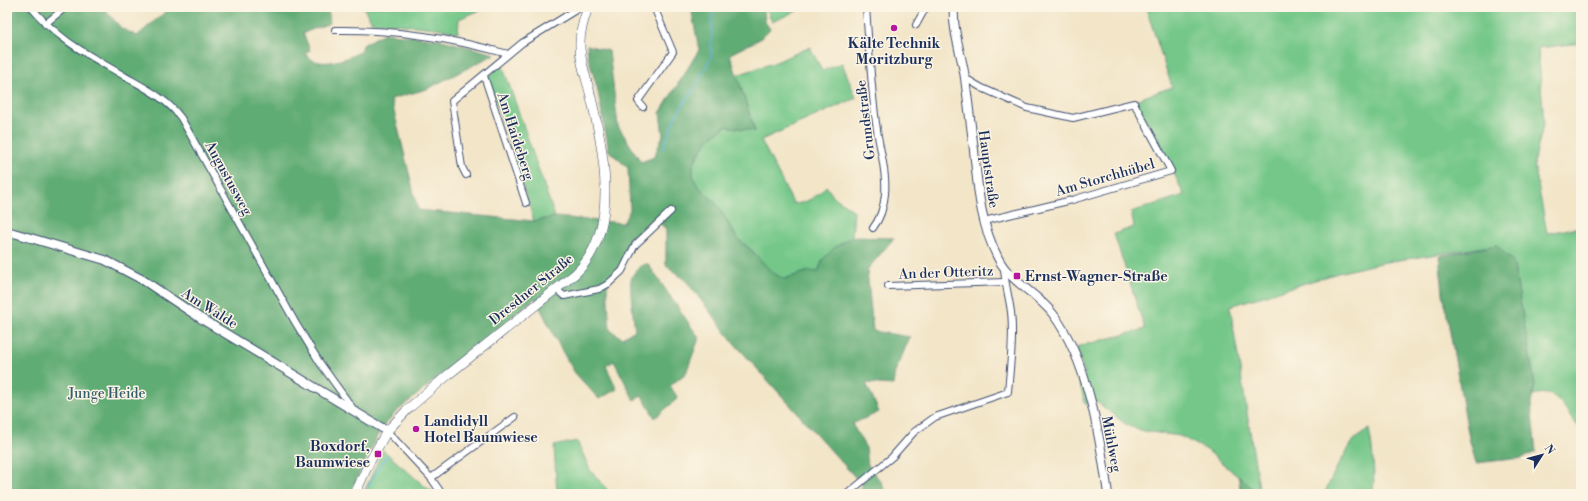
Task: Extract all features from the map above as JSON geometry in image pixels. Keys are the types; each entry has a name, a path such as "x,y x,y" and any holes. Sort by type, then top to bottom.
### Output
{"main road":[{"name":"Dresdner Straße","path":"354,494 387,431 420,398 585,265 598,241 603,214 604,158 580,52 582,25 587,7"}],"street":[{"name":"Augustusweg","path":"31,7 45,24 76,47 156,94 173,108 181,118 320,364 354,410"},
{"path":"45,24 66,7"},
{"path":"466,175 462,168 452,101 538,31 579,8 587,7"},
{"path":"643,107 638,101 673,52 654,7"},
{"name":"Grundstraße","path":"866,7 877,128 885,181 885,194 882,207 878,221 873,228"},
{"path":"916,25 926,7"},
{"name":"Hauptstraße","path":"954,7 954,26 965,78 978,198 992,245 1004,269 1049,308 1060,324 1071,345 1090,398"},
{"path":"335,30 390,31 436,36 508,54"},
{"name":"Am Haideberg","path":"484,76 526,203"},
{"name":"Am Storchhübel","path":"965,78 982,88 1027,108 1073,118 1134,104 1171,171 1072,200 984,221"},
{"path":"556,289 564,296 599,288 608,284 622,271 635,245 671,211"},
{"name":"Am Walde","path":"7,231 65,247 111,264 143,280 200,318 387,431"},
{"path":"846,494 892,457 914,432 935,417 1008,392 1012,331 1011,311 1004,269"},
{"name":"An der Otteritz","path":"888,286 1005,282"},
{"name":"Mühlweg","path":"1090,398 1098,431 1108,494"},
{"path":"431,478 515,417"},
{"path":"387,431 431,478 442,494"}],"green space":[{"name":"Junge Heide","path":"17,7 103,7 121,28 137,36 164,13 167,7 328,7 330,23 303,33 310,50 305,53 310,58 317,61 332,62 348,57 361,51 363,45 384,33 438,39 495,54 427,89 391,99 418,210 534,221 555,217 623,223 630,210 628,168 609,151 597,87 588,57 587,45 609,51 618,126 641,162 654,157 663,135 660,113 699,50 691,7 764,7 765,22 770,29 760,39 730,54 755,131 726,126 720,130 698,153 693,167 694,179 701,189 717,205 740,241 769,269 784,279 809,271 818,272 823,259 834,248 852,237 894,238 867,270 873,331 910,337 895,372 893,385 866,383 879,412 852,424 866,448 868,465 882,483 887,494 853,494 863,486 735,344 686,281 666,265 666,229 654,218 629,241 620,268 607,286 610,330 622,338 635,330 631,289 632,277 635,271 643,265 648,264 699,338 686,373 670,386 678,398 655,418 642,396 634,400 614,361 606,366 617,389 599,399 575,373 535,298 395,413 380,430 350,494 7,494 7,19"},
{"path":"363,7 485,8 459,19 458,33 436,28 372,22"},
{"path":"766,7 805,7 772,22"},
{"path":"1581,7 1581,43 1538,48 1544,122 1534,163 1547,233 1581,227 1581,429 1575,423 1562,403 1556,398 1543,394 1533,395 1535,385 1513,261 1497,245 1380,263 1338,273 1230,306 1259,488 1256,492 1207,450 1180,436 1144,431 1128,426 1097,402 1085,404 1079,381 1075,378 1085,374 1076,347 1145,329 1114,234 1134,227 1131,212 1184,195 1172,169 1135,100 1172,87 1146,8"},
{"path":"810,47 822,71 842,63 856,98 761,140 793,203 802,203 807,201 816,196 826,186 833,196 854,211 852,237 834,248 823,259 818,272 809,271 784,279 771,273 753,251 739,240 713,200 696,184 693,174 693,164 708,140 726,126 755,131 737,75 776,62"},
{"path":"502,64 555,217 534,221 488,76"},
{"path":"1497,245 1513,261 1535,385 1531,404 1536,452 1522,458 1476,463 1469,438 1443,293 1439,256"},
{"path":"1369,429 1372,445 1374,478 1373,494 1324,494 1337,467 1354,440"},
{"path":"577,441 590,470 611,494 557,494 554,446"},
{"path":"383,450 423,485 437,494 363,494"},
{"path":"1238,475 1256,492 1258,494 1241,494"}],"waterway":[{"path":"663,149 676,115 694,89 711,57 712,7"},
{"path":"363,494 387,455"}],"place":[{"name":"Kälte Technik Moritzburg","path":"894,28"},
{"name":"Ernst-Wagner-Straße","path":"1017,276"},
{"name":"Landidyll Hotel Baumwiese","path":"416,429"},
{"name":"Boxdorf, Baumwiese","path":"378,454"}]}
